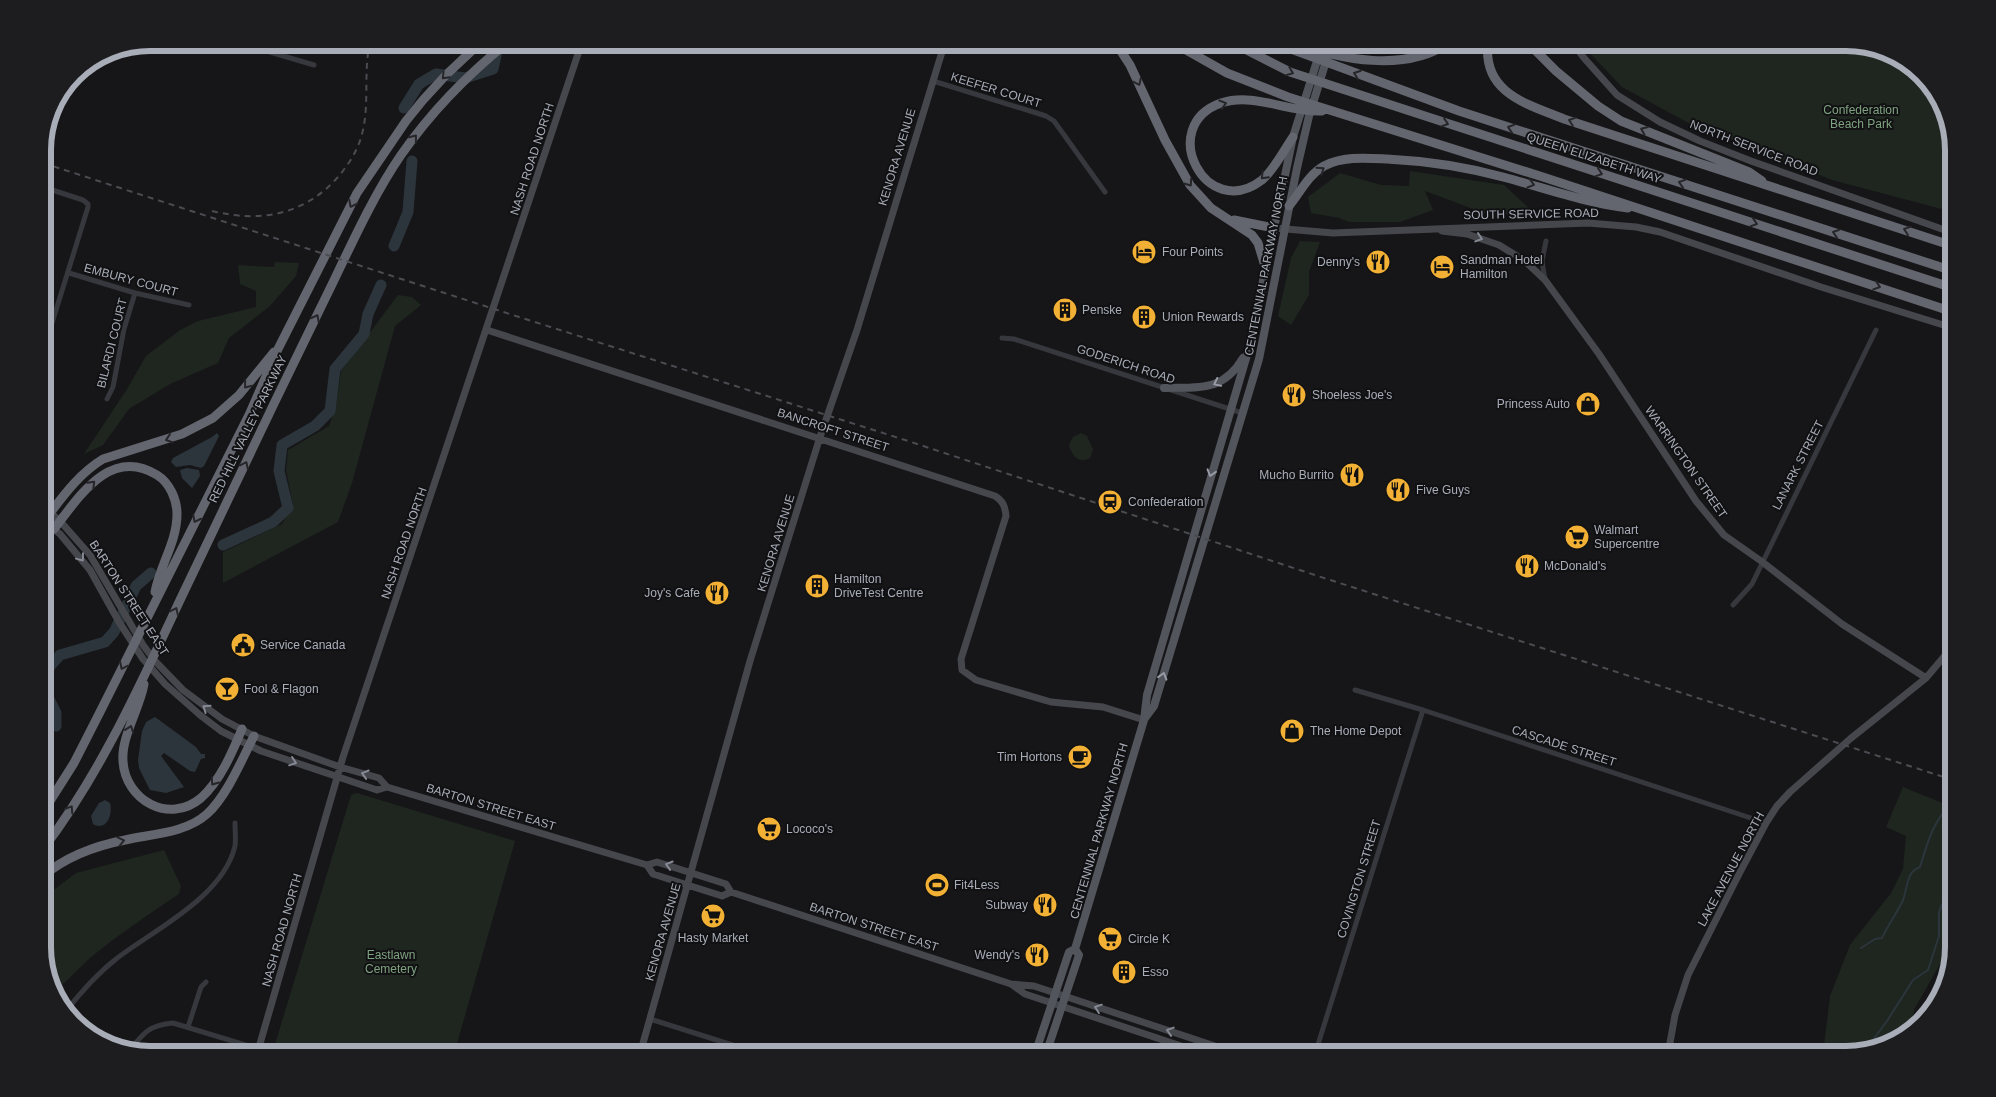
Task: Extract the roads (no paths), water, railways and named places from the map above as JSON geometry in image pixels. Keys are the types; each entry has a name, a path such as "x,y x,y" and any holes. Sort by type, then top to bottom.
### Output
{"highway":[{"name":"RED HILL VALLEY PARKWAY","path":"51,799 74,762 249,414 278,349 357,193 377,162 423,100 471,51"},
{"name":"RED HILL VALLEY PARKWAY","path":"51,837 83,789 112,739 386,178 401,155 430,118 461,84 498,51"},
{"path":"1121,51 1130,65 1186,179 1210,208 1252,236 1258,243 1264,266"},
{"path":"1187,51 1227,73 1328,110 1543,176 1945,309"},
{"name":"QUEEN ELIZABETH WAY","path":"1249,51 1290,72 1945,285"},
{"name":"QUEEN ELIZABETH WAY","path":"1296,51 1459,111 1945,268"},
{"path":"1324,51 1345,57 1382,60 1420,56 1431,51"},
{"path":"1487,51 1493,75 1505,92 1515,99 1564,118 1945,243"},
{"path":"1536,51 1556,71 1598,106 1621,120 1748,172 1768,186"},
{"path":"1293,137 1264,178 1253,186 1244,189 1222,189 1204,179 1191,153 1190,137 1196,123 1206,111 1222,103 1237,100 1255,100 1291,106 1308,112 1328,110"},
{"path":"1289,206 1309,178 1323,166 1342,160 1364,158 1404,160 1454,166 1502,176 1609,206 1648,211"},
{"path":"1225,217 1243,223 1274,228"},
{"path":"51,512 84,473 103,459 182,434 213,418 239,395 270,355 278,349"},
{"path":"54,529 94,481 111,470 133,466 150,471 162,479 175,499 177,522 171,546 156,588 152,607"},
{"path":"146,671 143,692 123,754 124,774 130,788 143,801 154,806 173,809 190,805 198,800 205,794 222,770 242,729"},
{"path":"51,870 85,850 184,828 201,819 209,812 227,786 254,736"}],"main road":[{"name":"CENTENNIAL PARKWAY NORTH","path":"1049,1046 1079,956 1075,949 1144,720 1147,694 1249,348 1264,266 1293,137 1320,51"},
{"name":"CENTENNIAL PARKWAY NORTH","path":"1144,720 1154,706 1259,359 1303,141 1329,51"},
{"path":"1164,388 1207,387 1218,384 1231,375 1249,348"},
{"name":"CENTENNIAL PARKWAY NORTH","path":"1038,1046 1069,952 1075,949"}],"street":[{"path":"267,51 314,65"},
{"name":"NASH ROAD NORTH","path":"260,1046 340,767 579,51"},
{"name":"KENORA AVENUE","path":"642,1046 750,661 820,437 854,339 942,51"},
{"name":"NORTH SERVICE ROAD","path":"1579,51 1594,71 1617,95 1660,122 1700,141 1751,161 1945,230"},
{"name":"KEEFER COURT","path":"933,81 1046,116 1054,121 1105,192"},
{"path":"51,190 83,200 88,204 87,213 51,328"},
{"name":"SOUTH SERVICE ROAD","path":"1274,228 1332,233 1588,223 1636,227 1660,232 1812,284 1945,326"},
{"name":"WARRINGTON STREET","path":"1424,229 1467,234 1499,244 1525,261 1545,280 1599,354 1696,501 1724,536 1761,561 1842,624 1926,678"},
{"path":"1545,280 1542,261 1546,241"},
{"name":"EMBURY COURT","path":"69,273 135,293 189,305"},
{"name":"BILARDI COURT","path":"107,399 113,387 124,328 135,293"},
{"name":"BANCROFT STREET","path":"487,330 820,437 995,496 1001,500 1005,510 1005,522 961,659 962,670 976,680 1051,702 1103,707 1144,720"},
{"name":"LANARK STREET","path":"1733,605 1752,584 1761,561 1876,330"},
{"name":"GODERICH ROAD","path":"1002,338 1014,339 1242,413"},
{"name":"BARTON STREET EAST","path":"51,514 60,521 90,555 144,645 155,661 174,682 204,707 254,736 340,767 379,778 387,787 647,865 657,862 692,872 726,884 730,892"},
{"name":"BARTON STREET EAST","path":"51,527 74,549 90,570 139,653 171,690 221,731 249,746 337,777 377,790 387,787"},
{"name":"LAKE AVENUE NORTH","path":"1669,1046 1675,1015 1688,976 1766,823 1790,792 1868,724 1926,678 1945,655"},
{"name":"CASCADE STREET","path":"1355,690 1423,710 1766,823"},
{"name":"COVINGTON STREET","path":"1318,1046 1423,710"},
{"path":"71,1006 100,972 184,911 222,874 235,843 235,823"},
{"name":"BARTON STREET EAST","path":"647,865 653,874 722,896 730,892 1011,984 1034,986 1215,1046"},
{"path":"188,1027 201,987 206,982"},
{"name":"BARTON STREET EAST","path":"1011,984 1026,994 1181,1046"},
{"path":"650,1019 734,1046"},
{"path":"135,1044 146,1030 159,1024 173,1023 241,1046"},
{"path":"1141,1033 1145,1023"},
{"path":"719,1046 720,1042"}],"waterway":[{"path":"404,108 419,84 436,74 465,78 493,69 497,51"},
{"path":"394,246 408,212 412,161"},
{"path":"223,545 273,522 288,508 279,471 282,445 315,426 330,411 335,369 364,334 368,314 381,285"},
{"path":"51,665 60,655 105,642 114,632 136,586 151,573"},
{"path":"51,703 56,713 56,726"},
{"path":"51,733 56,726"},
{"path":"1861,948 1875,939 1882,938 1903,900 1912,873 1920,867 1929,839 1945,810"},
{"path":"1872,1042 1913,980 1928,970 1939,936 1939,912 1945,899"}],"railway":[{"path":"212,211 248,216 281,213 311,200 338,177 353,157 362,134 366,111 368,51"},
{"path":"51,166 1945,777"}],"place":[{"name":"Four Points","path":"1144,252"},
{"name":"Denny's","path":"1378,262"},
{"name":"Sandman Hotel Hamilton","path":"1442,267"},
{"name":"Penske","path":"1065,310"},
{"name":"Union Rewards","path":"1144,317"},
{"name":"Shoeless Joe's","path":"1294,395"},
{"name":"Princess Auto","path":"1588,404"},
{"name":"Mucho Burrito","path":"1352,475"},
{"name":"Five Guys","path":"1398,490"},
{"name":"Confederation","path":"1110,502"},
{"name":"Walmart Supercentre","path":"1577,537"},
{"name":"McDonald's","path":"1527,566"},
{"name":"Hamilton DriveTest Centre","path":"817,586"},
{"name":"Joy's Cafe","path":"717,593"},
{"name":"Service Canada","path":"243,645"},
{"name":"Fool & Flagon","path":"227,689"},
{"name":"The Home Depot","path":"1292,731"},
{"name":"Tim Hortons","path":"1080,757"},
{"name":"Lococo's","path":"769,829"},
{"name":"Fit4Less","path":"937,885"},
{"name":"Subway","path":"1045,905"},
{"name":"Hasty Market","path":"713,916"},
{"name":"Circle K","path":"1110,939"},
{"name":"Wendy's","path":"1037,955"},
{"name":"Esso","path":"1124,972"}],"park label":[{"name":"Confederation Beach Park","path":"1861,117"},
{"name":"Eastlawn Cemetery","path":"391,962"}]}
